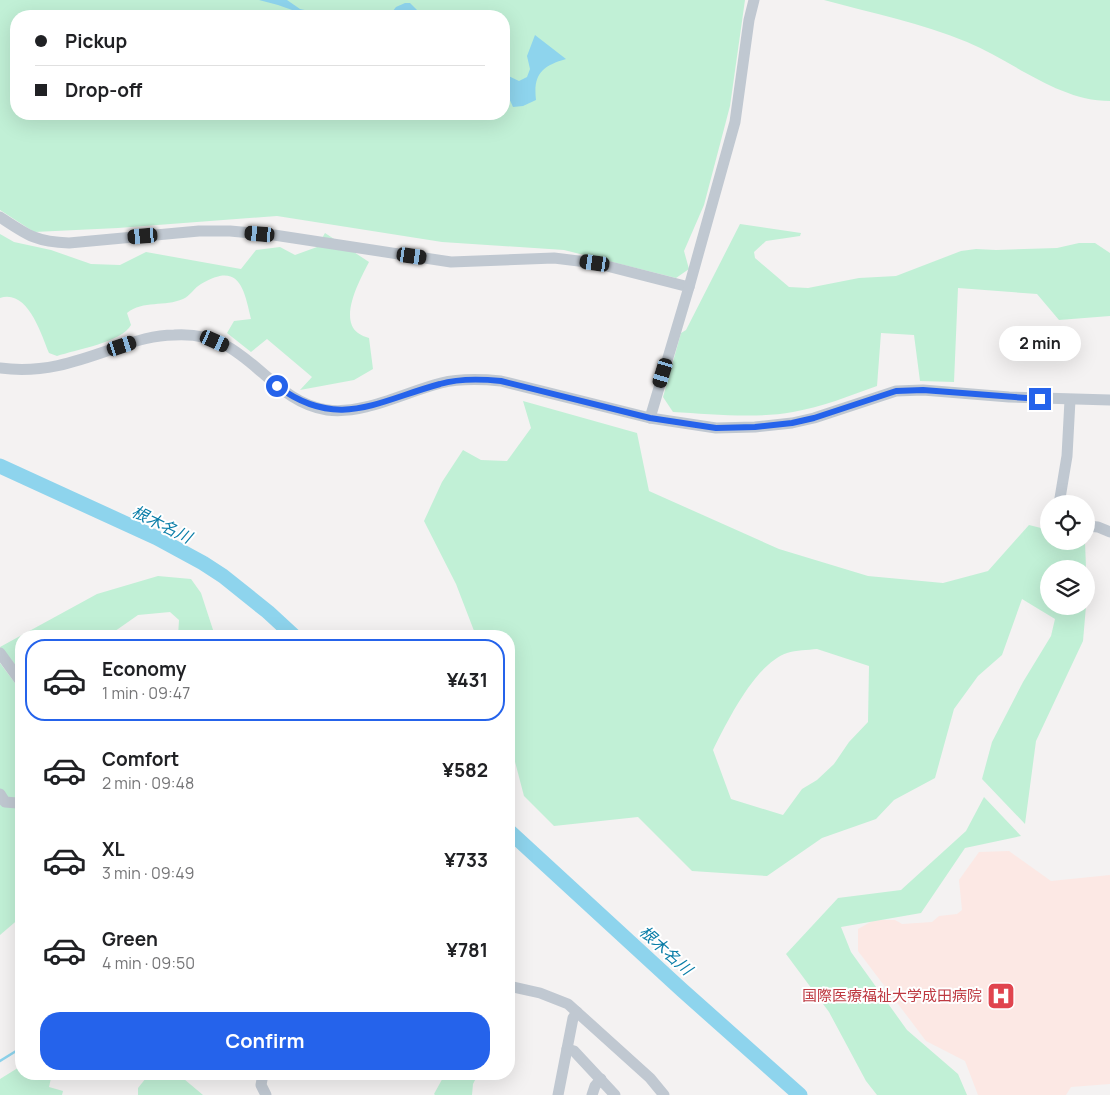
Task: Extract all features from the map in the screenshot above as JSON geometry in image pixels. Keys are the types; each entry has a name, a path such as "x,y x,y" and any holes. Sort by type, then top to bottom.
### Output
{"street":[{"path":"650,418 735,122 754,0"},
{"path":"0,217 33,238 50,242 199,231 230,231 274,235 451,262 554,258 595,263 689,287"},
{"path":"0,368 23,371 54,368 159,336 200,336 225,345 290,396 317,408 327,410 358,408 441,383 479,379 501,381 650,418 716,428 775,426 814,418 883,394 909,390 1070,400 1110,400"},
{"path":"463,368 463,380"},
{"path":"1060,495 1067,456 1070,400"},
{"path":"1095,527 1110,532"},
{"path":"0,653 15,674"},
{"path":"0,794 4,802 15,803"},
{"path":"515,988 553,997 568,1004 650,1078 664,1095"},
{"path":"558,1095 573,1018 577,1012"},
{"path":"567,1049 574,1051 616,1095"},
{"path":"262,1080 261,1085 266,1095"},
{"path":"592,1095 595,1086 601,1080"}],"shaded area":[{"name":"国際医療福祉大学成田病院","path":"1009,851 1051,881 1110,875 1110,1084 1071,1087 1066,1095 978,1095 965,1061 926,1041 858,951 858,929 874,920 895,920 902,924 932,922 939,916 957,914 962,910 959,880 979,852"}],"green space":[{"path":"0,0 745,0 730,106 704,205 684,251 689,269 676,278 564,250 442,242 277,216 118,228 34,232 0,210"},
{"path":"824,0 1110,0 1110,101 1091,99 1054,87 984,50 950,35"},
{"path":"740,224 801,233 800,236 766,241 754,252 755,258 789,287 808,288 859,278 896,276 961,251 976,249 1057,248 1079,243 1095,243 1110,253 1110,316 1059,320 1037,294 958,288 954,382 920,381 914,335 881,333 877,386 814,407 779,414 733,415 673,412 663,397 681,333 686,330"},
{"path":"325,233 369,262 353,298 350,318 352,326 358,333 369,338 373,369 354,380 300,390 312,377 267,339 251,352 227,333 234,321 251,319 246,297 238,281 224,275 199,286 185,298 169,303 140,306 133,309 127,313 131,325 118,336 97,345 57,356 49,353 37,325 26,306 10,297 0,298 0,234 14,242 51,250 91,264 120,265 146,252 241,269 256,250 280,247 295,255 317,247"},
{"path":"523,401 637,433 649,491 779,549 868,576 943,583 988,571 1029,525 1040,528 1040,550 1085,550 1086,560 1040,560 1040,610 1022,599 1002,655 978,676 954,709 935,778 894,800 876,819 822,838 767,876 692,871 638,817 554,826 524,796 515,762 515,630 474,630 456,584 424,521 442,482 463,450 481,460 507,461 531,428","holes":["817,649 869,666 868,722 849,742 834,764 817,780 802,789 783,815 731,799 713,750 743,695 764,669 775,659 787,653"]},
{"path":"158,576 191,579 201,593 213,630 178,630 179,620 170,612 138,615 117,630 31,630 97,594"},
{"path":"1048,615 1085,615 1083,641 1036,741 1025,824 982,779 992,742 1023,682 1051,636 1055,619"},
{"path":"15,639 15,668 0,647"},
{"path":"0,663 15,683 15,922 0,935"},
{"path":"984,797 1021,836 965,848 921,913 841,927 851,952 907,1030 958,1074 967,1095 877,1095 866,1081 829,1012 786,954 838,898 901,890 966,831"},
{"path":"15,1070 15,1080 51,1080 49,1087 63,1091 62,1095 0,1095 0,1079"},
{"path":"144,1080 185,1080 203,1095 138,1095 138,1088"},
{"path":"442,1080 475,1080 472,1095 434,1094"}],"water":[{"path":"259,0 287,0 305,10 292,10"},
{"path":"410,3 417,10 394,10 396,7"},
{"path":"535,35 566,59 545,68 541,72 536,84 536,100 523,106 513,107 510,100 510,77 519,81 527,77 530,69 527,56"}],"waterway":[{"name":"根木名川","path":"0,466 157,538 203,563 223,576 288,630"},
{"name":"根木名川","path":"515,837 800,1095"},
{"path":"0,1061 15,1052"}],"place":[{"name":"国際医療福祉大学成田病院","path":"1001,996"}],"route":[{"path":"277,386 290,396 306,404 327,410 339,410 358,408 385,401 441,383 479,379 501,381 650,418 716,428 775,426 792,423 814,418 896,391 923,390 1040,399"}]}
